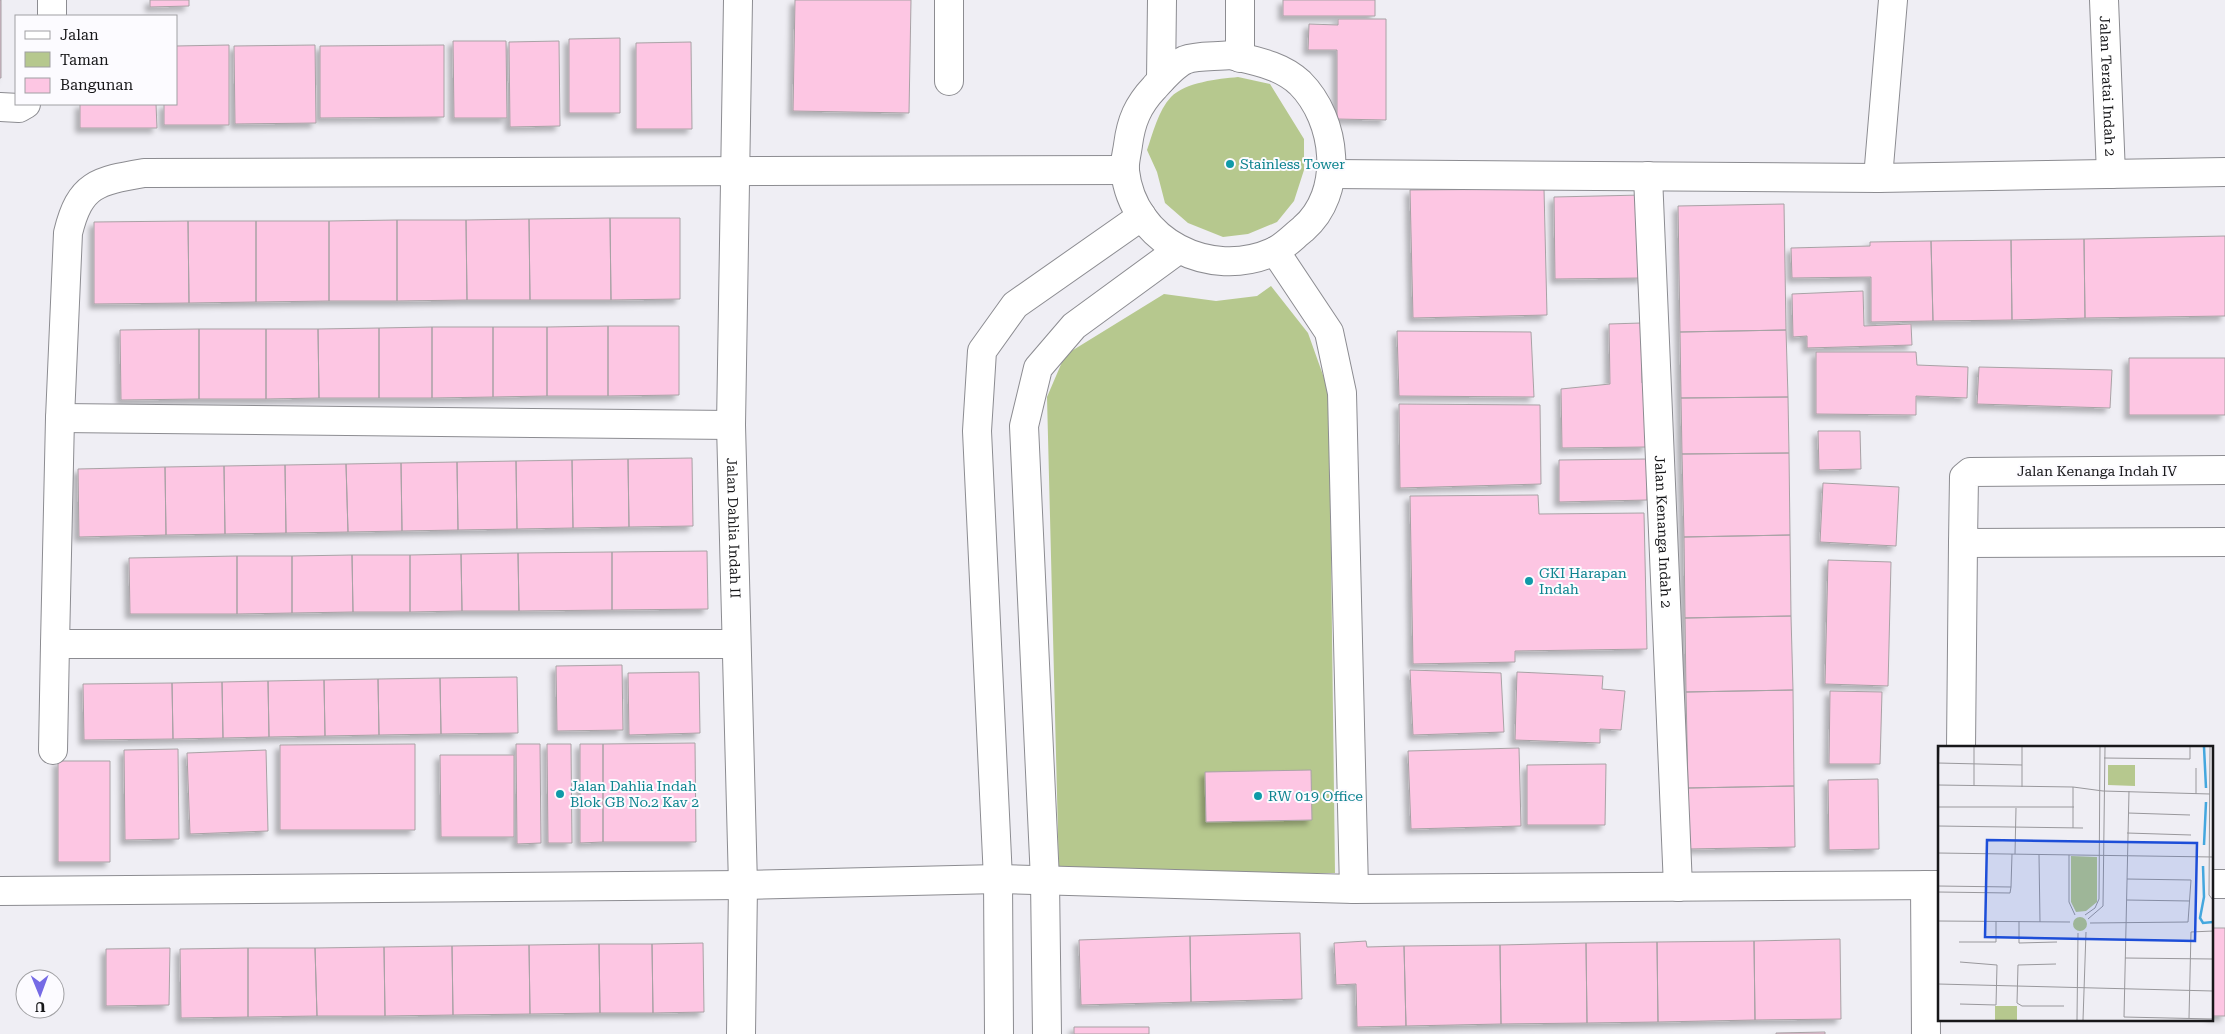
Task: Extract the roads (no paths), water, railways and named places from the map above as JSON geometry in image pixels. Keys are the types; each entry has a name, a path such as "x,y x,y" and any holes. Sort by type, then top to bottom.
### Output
{"street":[{"path":"52,0 52,15"},
{"name":"Jalan Dahlia Indah II","path":"738,0 731,425 743,885 741,1034"},
{"path":"949,0 949,81"},
{"path":"1161,80 1162,0"},
{"path":"1240,0 1240,58"},
{"path":"1878,178 1893,0"},
{"name":"Jalan Teratai Indah 2","path":"2104,0 2112,174"},
{"path":"1230,56 1279,68 1299,83 1315,102 1326,124 1332,174 1325,198 1313,220 1275,251 1252,260 1226,262 1202,259 1178,250 1158,235 1142,216 1130,194 1125,170 1132,120 1144,98 1161,80 1185,60 1230,56"},
{"path":"0,107 19,108 24,105"},
{"path":"53,750 60,418 68,233 74,209 83,195 95,186 109,180 144,173 1125,170"},
{"path":"1332,174 1878,178 2225,172"},
{"name":"Jalan Kenanga Indah 2","path":"1648,176 1678,887"},
{"path":"999,1034 998,879 977,431 982,351 1015,305 1142,216"},
{"path":"1047,1034 1045,880 1024,426 1038,368 1074,326 1178,250"},
{"path":"1275,251 1329,332 1342,393 1354,889"},
{"path":"60,418 731,425"},
{"name":"Jalan Kenanga Indah IV","path":"1963,543 1964,477 1970,472 2225,470"},
{"path":"1961,746 1963,543 2225,542"},
{"path":"55,644 736,644"},
{"path":"0,892 743,885 998,879 1354,889 1932,885 1926,1034"},
{"path":"2212,884 2225,884"}],"place":[{"name":"Stainless Tower","path":"1230,164"},
{"name":"GKI Harapan Indah","path":"1529,581"},
{"name":"Jalan Dahlia Indah Blok GB No.2 Kav 2","path":"560,794"},
{"name":"RW 019 Office","path":"1258,796"}]}
